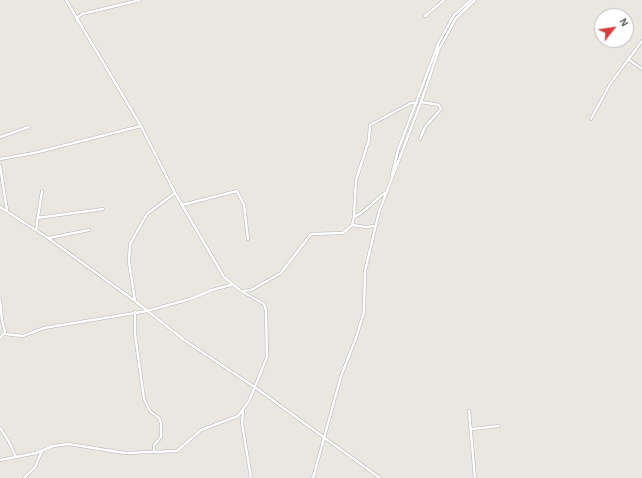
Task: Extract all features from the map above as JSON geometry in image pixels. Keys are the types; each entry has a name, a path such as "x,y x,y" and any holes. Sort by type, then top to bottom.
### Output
{"street":[{"path":"0,460 53,446 68,444 125,453 177,451 201,430 238,416 243,411 256,388 267,357 266,310 263,303 241,291 224,276 175,193 141,126 77,21 66,0"},
{"path":"77,21 79,15 140,0"},
{"path":"425,16 444,0"},
{"path":"391,182 398,150 417,103 432,58 450,21 471,0"},
{"path":"313,478 341,376 356,338 364,312 365,271 386,193 421,102 439,49 456,18 475,0"},
{"path":"591,118 610,84 642,41"},
{"path":"628,59 642,69"},
{"path":"420,139 425,127 441,109 439,105 421,102"},
{"path":"241,291 251,290 281,273 311,234 343,233 352,225 354,217 356,180 368,140 370,125 411,104 417,103"},
{"path":"0,159 34,153 141,126"},
{"path":"0,137 29,127"},
{"path":"0,166 7,211"},
{"path":"36,230 42,191"},
{"path":"182,204 237,191 244,205 248,239"},
{"path":"135,301 129,262 130,244 147,214 175,193"},
{"path":"354,217 362,213 376,199 386,193"},
{"path":"0,207 48,238 135,301 184,340 256,388 380,478"},
{"path":"37,218 103,209"},
{"path":"352,225 366,227 376,226"},
{"path":"48,238 89,230"},
{"path":"0,338 5,334 23,336 44,328 147,311 190,299 232,284"},
{"path":"0,300 5,334"},
{"path":"135,312 134,334 144,399 150,411 159,418 161,423 161,435 154,445 154,452"},
{"path":"243,411 243,428 251,478"},
{"path":"470,411 475,478"},
{"path":"472,429 499,426"},
{"path":"0,428 8,440 16,457"},
{"path":"24,478 35,467 42,450"}]}
